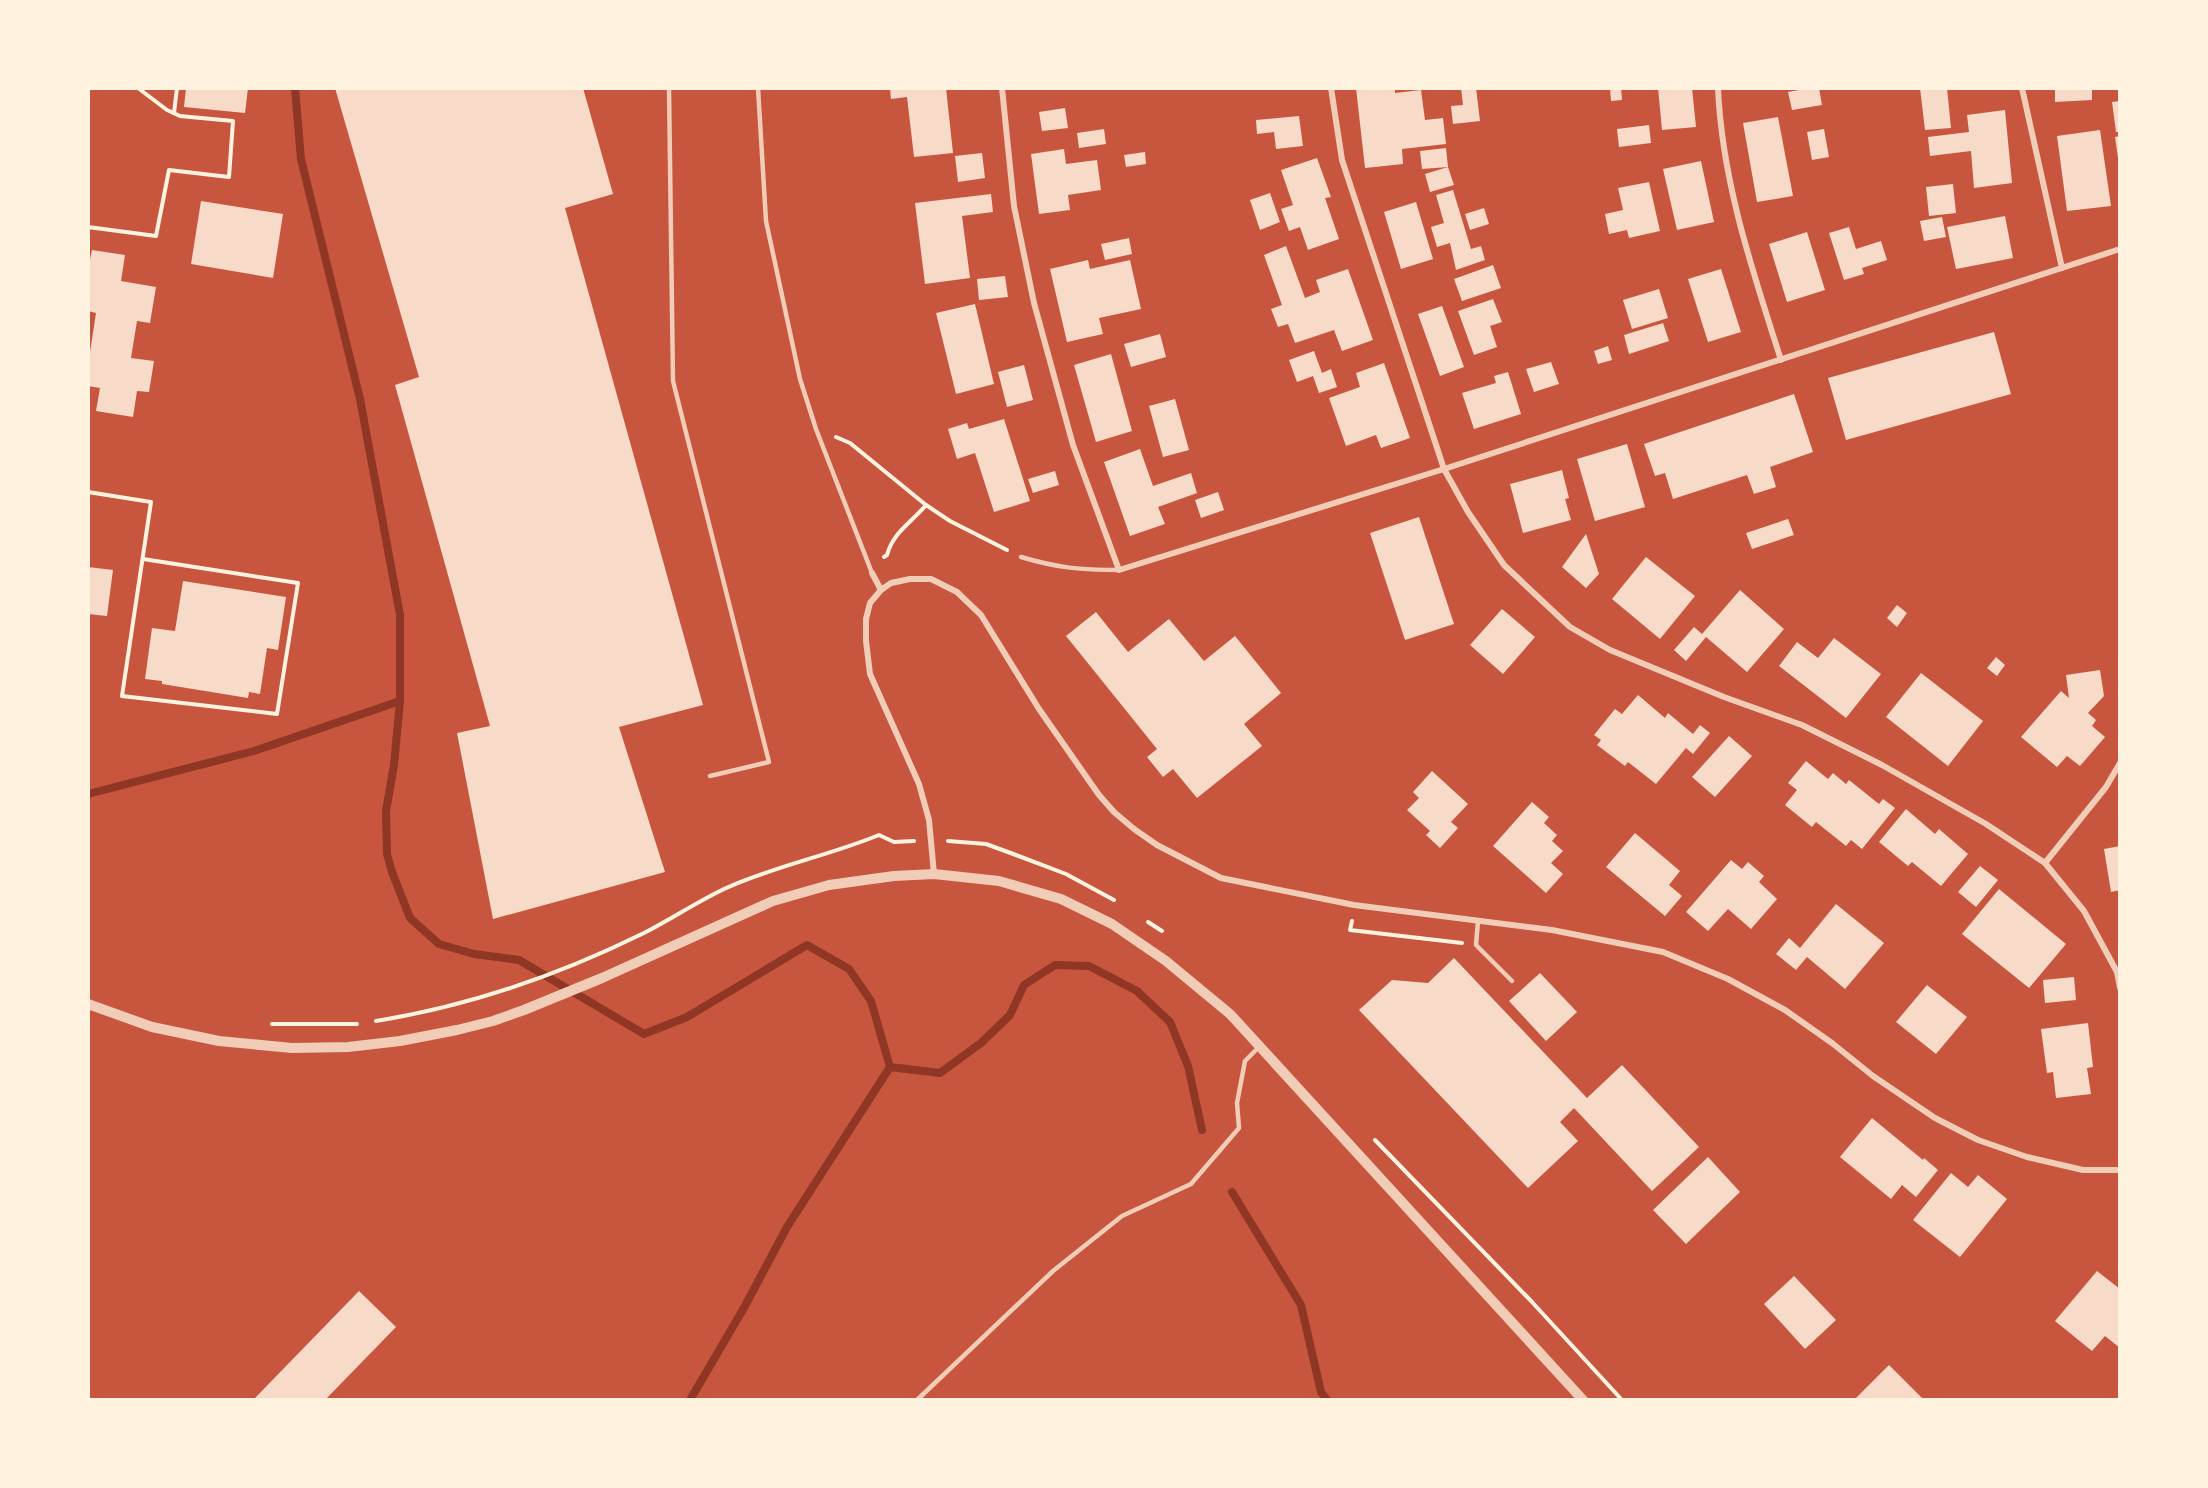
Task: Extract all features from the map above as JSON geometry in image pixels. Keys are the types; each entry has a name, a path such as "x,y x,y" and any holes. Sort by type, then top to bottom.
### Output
{"street":[{"path":"1002,88 1014,206 1034,303 1073,445 1119,570 1444,469 2120,249"},
{"path":"1331,88 1342,160 1444,469 1468,512 1504,564 1570,627 1610,650 1724,697 1802,724 1955,806 2045,863 2084,911 2117,972 2120,988"},
{"path":"1718,88 1720,125 1744,242 1781,360"},
{"path":"2022,88 2062,268"},
{"path":"872,573 880,590"},
{"path":"934,874 929,820 919,784 870,674 866,641 866,619 870,603 880,590 891,583 910,579 931,579 957,592 981,615 1039,710 1099,795 1134,829 1157,845 1221,878 1354,905 1552,930 1663,952 1728,979 1785,1010 1832,1042 1881,1082 1935,1118 1978,1140 2027,1157 2083,1170 2120,1170"},
{"path":"2045,863 2106,787 2120,764"},
{"path":"88,1004 152,1027 219,1041 292,1048 348,1047 400,1041 457,1030 524,1010 602,978 773,901 829,885 894,876 934,874 999,881 1061,899 1112,924 1166,961 1230,1014 1261,1045 1583,1400"}],"lane":[{"path":"669,88 673,381 769,762 710,776"},
{"path":"758,88 766,220 800,378 816,429 872,573"},
{"path":"1021,557 1054,567 1119,570"},
{"path":"1478,921 1476,945 1512,981"},
{"path":"916,1400 1053,1271 1122,1216 1191,1184 1239,1128 1238,1104 1245,1061 1261,1045"}],"path":[{"path":"88,227 156,236 169,170 229,177 233,121 180,116 138,88"},
{"path":"174,113 177,88"},
{"path":"816,429 850,443 926,505 976,535 1021,557"},
{"path":"88,492 151,502 142,558 122,696 277,714 298,583 142,558"},
{"path":"868,566 888,555 890,544 899,530 911,523 926,505"},
{"path":"372,1022 455,1005 508,989 644,933 723,890 767,871 879,836 894,842 931,840"},
{"path":"1350,930 1476,945"},
{"path":"270,1024 362,1024"},
{"path":"1367,1131 1532,1302 1622,1400"}],"building":[{"path":"186,88 248,88 245,113 184,107"},
{"path":"335,88 583,88 613,194 565,208 703,705 619,727 665,872 493,919 457,733 490,726 395,385 419,377"},
{"path":"890,88 946,88 953,153 914,157 907,97 891,99"},
{"path":"1356,88 1395,88 1395,93 1421,90 1425,120 1443,118 1446,144 1402,149 1403,164 1365,168"},
{"path":"1461,88 1476,88 1480,121 1453,124 1451,106 1463,105"},
{"path":"1610,88 1621,88 1622,100 1611,101"},
{"path":"1658,88 1692,88 1696,127 1662,130"},
{"path":"1819,88 1822,105 1792,110 1788,92"},
{"path":"1920,88 1947,88 1951,128 1925,130"},
{"path":"2055,88 2092,88 2092,100 2055,102"},
{"path":"2120,101 2120,132 2116,132 2112,102"},
{"path":"1065,108 1068,128 1042,131 1039,112"},
{"path":"2005,110 2012,183 1974,188 1971,151 1930,156 1928,137 1969,132 1967,115"},
{"path":"1299,116 1303,146 1276,149 1274,132 1257,134 1256,120"},
{"path":"1778,117 1793,196 1757,202 1743,123"},
{"path":"1649,125 1651,143 1619,147 1617,129"},
{"path":"1104,129 1106,144 1079,148 1077,133"},
{"path":"1824,129 1829,157 1812,160 1807,132"},
{"path":"2100,130 2111,206 2067,211 2057,136"},
{"path":"2120,136 2120,158 2118,158 2115,137"},
{"path":"1446,148 1448,167 1422,169 1420,151"},
{"path":"1064,149 1066,164 1097,160 1101,190 1068,195 1070,210 1039,214 1031,154"},
{"path":"1145,152 1146,164 1126,167 1124,155"},
{"path":"982,153 985,178 958,182 955,156"},
{"path":"1317,158 1331,197 1325,198 1339,239 1308,250 1300,227 1289,231 1281,209 1293,205 1281,170"},
{"path":"1701,161 1714,222 1677,230 1663,169"},
{"path":"1448,167 1454,185 1430,192 1425,174"},
{"path":"1649,182 1660,231 1629,238 1627,230 1609,234 1605,214 1623,210 1618,188"},
{"path":"1953,184 1956,213 1929,216 1926,187"},
{"path":"1453,190 1471,249 1481,246 1485,260 1456,270 1450,243 1437,247 1431,227 1444,223 1436,195"},
{"path":"1270,193 1280,222 1260,230 1250,200"},
{"path":"991,194 993,212 962,216 970,278 925,284 915,203"},
{"path":"201,201 283,214 273,278 191,264"},
{"path":"1416,202 1433,259 1401,269 1384,212"},
{"path":"1484,208 1489,224 1470,230 1465,214"},
{"path":"2005,216 2013,258 1956,269 1947,227"},
{"path":"1942,217 1946,237 1924,241 1920,221"},
{"path":"1849,227 1856,249 1881,241 1887,260 1862,268 1864,274 1844,280 1829,233"},
{"path":"1807,232 1825,290 1787,302 1769,244"},
{"path":"1129,238 1132,254 1105,260 1101,244"},
{"path":"1286,246 1305,298 1320,292 1316,280 1348,269 1373,340 1342,351 1334,330 1295,343 1288,324 1278,327 1271,309 1282,305 1264,255"},
{"path":"92,250 125,255 121,281 156,287 150,323 137,321 131,358 154,361 149,392 137,391 133,417 96,411 100,388 88,386 88,352 90,352 96,313 88,311 88,268"},
{"path":"1088,260 1090,269 1130,260 1141,309 1099,318 1103,334 1067,342 1050,269"},
{"path":"1493,265 1501,288 1462,301 1454,279"},
{"path":"1721,269 1741,332 1708,342 1688,279"},
{"path":"1005,276 1008,297 979,300 977,279"},
{"path":"1659,289 1668,318 1632,329 1623,300"},
{"path":"1493,299 1502,322 1490,326 1497,347 1474,355 1458,311"},
{"path":"975,304 994,384 956,394 936,313"},
{"path":"1442,306 1464,367 1440,376 1418,314"},
{"path":"1663,323 1669,341 1629,354 1624,335"},
{"path":"1994,332 2011,394 1846,440 1828,378"},
{"path":"1160,334 1166,357 1131,367 1124,344"},
{"path":"1608,346 1612,360 1598,364 1594,351"},
{"path":"1314,351 1322,373 1331,369 1337,387 1319,393 1313,376 1297,382 1289,360"},
{"path":"1111,354 1132,431 1096,442 1074,365"},
{"path":"1551,362 1559,384 1534,392 1526,369"},
{"path":"1384,363 1410,438 1381,448 1376,435 1346,446 1329,398 1360,387 1356,373"},
{"path":"1024,365 1033,400 1007,407 998,372"},
{"path":"1508,372 1521,414 1474,429 1462,393 1496,383 1494,376"},
{"path":"1794,394 1813,452 1770,467 1776,487 1754,494 1747,475 1673,499 1665,473 1655,476 1644,444"},
{"path":"1175,399 1189,450 1163,457 1149,406"},
{"path":"1004,419 1030,501 994,512 975,453 957,459 948,429 967,423 969,429"},
{"path":"1627,444 1645,507 1595,521 1577,459"},
{"path":"1140,449 1153,486 1191,473 1197,493 1158,507 1165,524 1130,536 1104,462"},
{"path":"1562,470 1569,498 1565,499 1571,520 1523,533 1510,484"},
{"path":"1055,471 1059,485 1033,493 1028,479"},
{"path":"1218,492 1224,510 1201,518 1195,500"},
{"path":"1419,517 1454,624 1405,640 1370,533"},
{"path":"1788,519 1794,535 1752,549 1746,533"},
{"path":"1586,534 1599,574 1586,588 1562,567"},
{"path":"1646,557 1695,596 1660,639 1612,599"},
{"path":"88,567 113,570 107,616 88,614"},
{"path":"183,581 286,597 278,650 267,648 260,694 249,692 248,698 162,684 162,681 145,679 152,628 175,631"},
{"path":"1740,590 1784,629 1747,672 1706,637 1686,661 1674,650 1694,627 1702,634"},
{"path":"1897,605 1907,613 1897,627 1887,618"},
{"path":"1502,609 1535,637 1503,674 1470,645"},
{"path":"1096,612 1128,652 1169,619 1204,661 1235,636 1281,693 1244,724 1262,746 1197,798 1173,769 1163,777 1147,757 1157,749 1066,636"},
{"path":"1834,638 1881,674 1846,718 1779,666 1797,642 1818,658"},
{"path":"1996,657 2005,665 1997,676 1987,668"},
{"path":"2100,670 2104,696 2088,713 2096,720 2092,726 2105,737 2080,766 2067,756 2057,767 2021,737 2061,691 2069,698 2066,675"},
{"path":"1921,673 1983,721 1948,766 1886,717"},
{"path":"1638,695 1665,718 1668,713 1693,734 1700,725 1710,733 1693,754 1686,748 1656,784 1628,762 1625,766 1597,745 1601,740 1594,735 1615,709 1622,714"},
{"path":"1729,736 1752,756 1715,797 1692,777"},
{"path":"1806,761 1828,779 1833,773 1846,784 1849,780 1879,804 1883,799 1895,808 1862,849 1851,840 1846,846 1816,822 1812,827 1785,805 1797,790 1788,783"},
{"path":"1432,771 1468,804 1451,822 1458,828 1440,848 1426,835 1430,831 1407,810 1419,798 1413,792"},
{"path":"1532,802 1549,817 1544,823 1557,835 1552,841 1563,851 1551,863 1563,874 1546,893 1493,846"},
{"path":"1906,809 1935,834 1939,829 1968,854 1941,886 1912,862 1908,866 1879,842"},
{"path":"1635,833 1680,871 1669,885 1682,896 1665,916 1606,867"},
{"path":"2120,846 2120,890 2111,892 2104,849"},
{"path":"1731,860 1742,869 1748,862 1764,876 1759,882 1777,899 1751,929 1728,909 1708,931 1686,912"},
{"path":"1980,866 1998,880 1976,907 1958,892"},
{"path":"1999,889 2066,944 2029,988 1962,934"},
{"path":"1836,904 1884,943 1845,989 1807,957 1796,970 1776,954 1789,938 1800,948"},
{"path":"1454,958 1587,1098 1622,1065 1699,1147 1652,1191 1574,1108 1560,1122 1578,1141 1528,1188 1359,1010 1392,980 1428,983"},
{"path":"1540,973 1577,1012 1546,1041 1509,1001"},
{"path":"2074,977 2076,1000 2045,1003 2043,980"},
{"path":"1927,985 1967,1017 1936,1054 1896,1022"},
{"path":"2088,1023 2093,1067 2087,1068 2091,1094 2056,1098 2053,1072 2047,1073 2041,1029"},
{"path":"1872,1118 1938,1170 1916,1197 1902,1185 1891,1199 1840,1157"},
{"path":"1708,1157 1740,1192 1686,1244 1653,1210"},
{"path":"1951,1173 1968,1187 1978,1175 2007,1199 1960,1257 1913,1220"},
{"path":"2097,1271 2120,1289 2120,1348 2105,1336 2092,1351 2055,1321"},
{"path":"1794,1276 1836,1320 1805,1349 1764,1304"},
{"path":"359,1291 396,1327 325,1400 253,1400"},
{"path":"1889,1365 1924,1400 1854,1400"}],"waterway":[{"path":"295,88 301,159 360,399 400,615 400,701 394,765 386,811 387,854 410,918 439,944 474,954 519,960 644,1034 687,1017 807,945 849,969 871,1001 890,1067 940,1073 981,1043 1010,1015 1024,985 1055,965 1089,966 1137,991 1170,1022 1188,1066 1202,1130"},
{"path":"88,794 254,751 400,701"},
{"path":"690,1400 745,1306 787,1227 890,1067"},
{"path":"1232,1192 1301,1305 1321,1392 1327,1400"}]}
